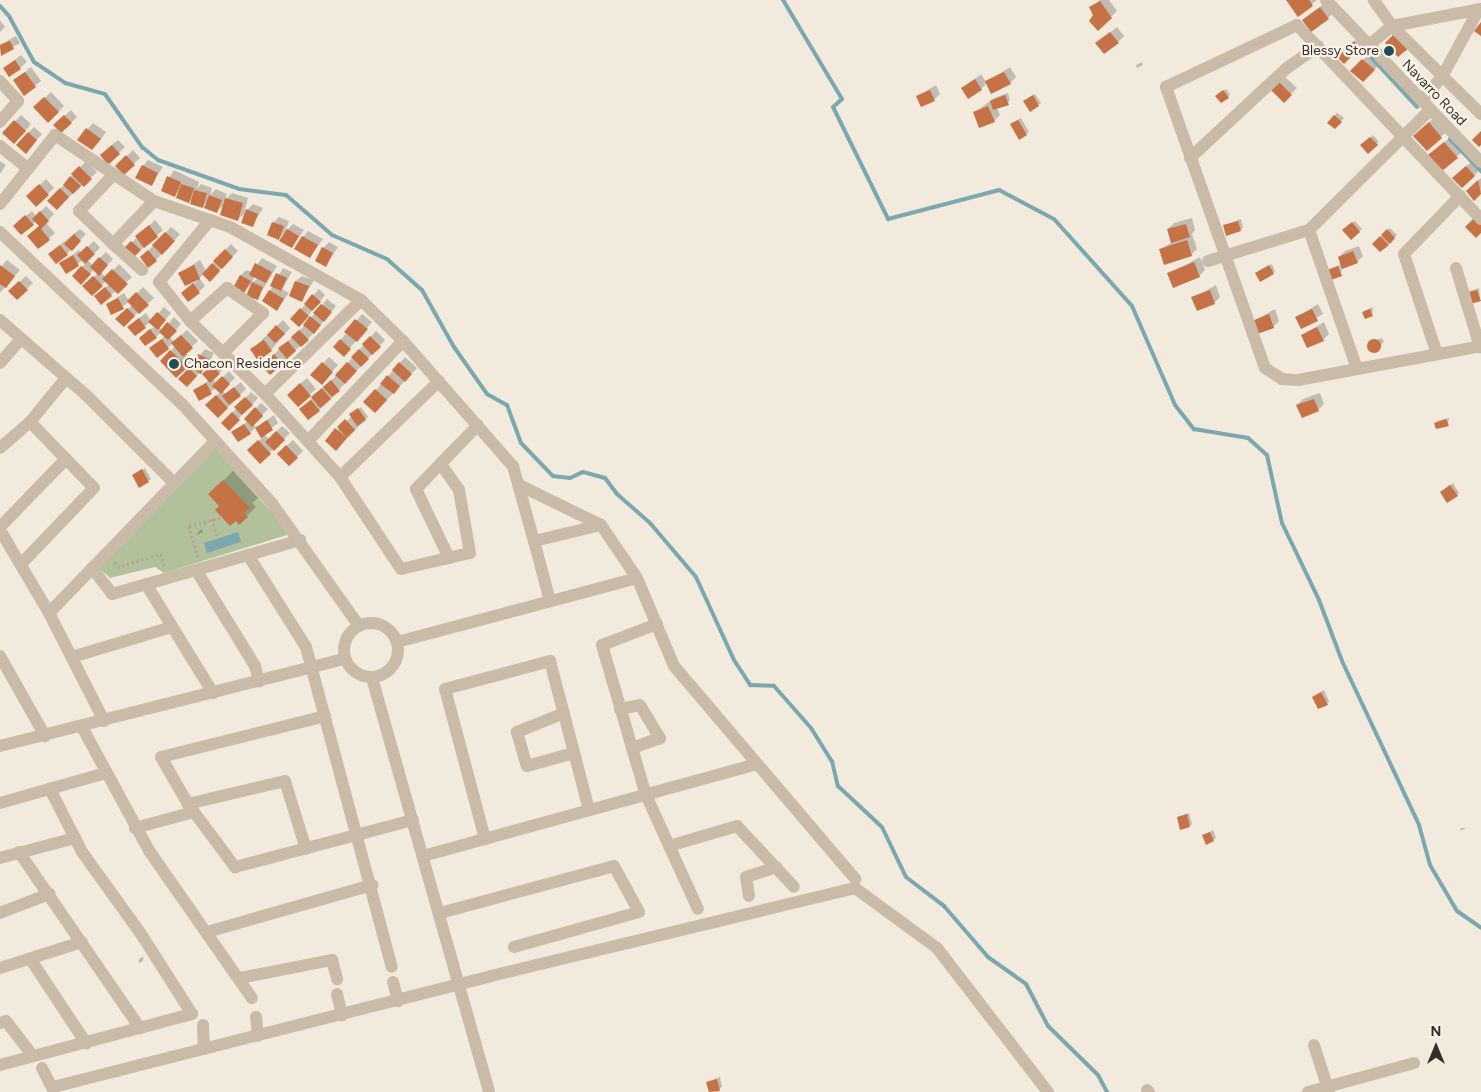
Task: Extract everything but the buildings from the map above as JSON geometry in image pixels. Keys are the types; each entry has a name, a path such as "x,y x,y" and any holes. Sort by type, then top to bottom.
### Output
{"street":[{"name":"Navarro Road","path":"1326,0 1481,162"},
{"path":"1374,0 1392,26 1481,114"},
{"path":"1368,46 1392,26 1480,9"},
{"path":"1208,261 1309,230 1404,136 1426,106 1480,9"},
{"path":"1456,268 1480,347 1298,380 1282,379 1265,368 1166,87 1297,25 1481,219"},
{"path":"1190,158 1287,68 1318,46"},
{"path":"0,81 18,101 0,122"},
{"path":"0,204 55,135 154,200 230,227 361,300 403,341 513,466 550,601"},
{"path":"0,146 27,168"},
{"path":"114,174 79,211 142,270"},
{"path":"1437,354 1404,254 1460,196"},
{"path":"113,244 154,200"},
{"path":"210,220 159,282 190,321 265,394 340,477 401,570 470,553 458,490 441,464"},
{"path":"1309,230 1357,369"},
{"path":"0,232 182,404 216,441 282,514 359,626"},
{"path":"190,321 227,288 264,313 223,353"},
{"path":"265,394 361,300"},
{"path":"0,320 66,378 174,483"},
{"path":"0,363 21,339"},
{"path":"308,441 403,341"},
{"path":"0,448 30,422 66,378"},
{"path":"340,477 439,381"},
{"path":"22,564 94,488 30,422"},
{"path":"449,558 416,489 478,425"},
{"path":"49,613 216,441"},
{"path":"66,459 0,528 49,613 104,721"},
{"path":"520,486 601,526 637,578 674,666 855,879"},
{"path":"534,541 601,526"},
{"path":"92,568 112,594 146,584 193,566 248,555 300,540"},
{"path":"248,555 306,646 372,885 392,967"},
{"path":"193,566 255,666 259,681"},
{"path":"397,642 637,578"},
{"path":"146,584 213,693"},
{"path":"657,624 602,645 646,795 698,908"},
{"path":"382,625 397,642 394,665 383,675 372,678 353,672 345,659 348,636 359,626 382,625"},
{"path":"72,656 172,627"},
{"path":"0,656 45,736"},
{"path":"0,746 82,727 345,659"},
{"path":"485,839 445,688 550,661 589,810"},
{"path":"372,678 424,856 489,1092"},
{"path":"620,709 640,704 660,738 632,748"},
{"path":"564,713 517,732 527,766 574,753"},
{"path":"325,716 161,758 191,808 235,867 413,820"},
{"path":"82,727 136,828 252,998"},
{"path":"424,856 756,764"},
{"path":"0,803 106,774"},
{"path":"136,828 191,808 284,781 306,849"},
{"path":"0,1065 192,1014 75,838 50,789"},
{"path":"669,846 737,826 794,887"},
{"path":"0,858 75,838"},
{"path":"19,852 140,1028"},
{"path":"440,913 614,866 639,912 515,952 518,970"},
{"path":"749,896 746,877 776,867"},
{"path":"207,932 372,885"},
{"path":"42,1068 54,1090 204,1049 518,970 647,933 855,888 937,948 1048,1092"},
{"path":"0,913 49,894"},
{"path":"0,968 31,960 82,942"},
{"path":"31,960 86,1042"},
{"path":"240,978 332,960 337,979"},
{"path":"393,982 398,1001"},
{"path":"337,994 342,1015"},
{"path":"256,1017 258,1036"},
{"path":"0,1023 6,1021 33,1056"},
{"path":"203,1025 204,1049"},
{"path":"1314,1045 1329,1089"},
{"path":"1308,1092 1329,1089 1414,1063"}],"path":[{"path":"193,566 199,559 188,526 222,516"},
{"path":"212,519 218,539"},
{"path":"111,548 117,567 162,554 165,569 174,566"}],"green space":[{"path":"215,448 280,522 287,535 164,573 155,567 110,578 98,567"}],"water":[{"path":"238,532 241,542 207,553 204,543"}],"waterway":[{"path":"783,0 842,99 833,107 888,219 999,190 1054,219 1132,306 1175,405 1194,429 1248,438 1267,455 1282,523 1319,600 1342,661 1419,825 1430,865 1457,911 1481,928"},
{"path":"0,6 9,16 34,62 65,83 105,94 142,147 158,160 239,189 286,195 332,235 387,259 422,290 454,347 487,394 507,405 521,443 553,476 570,478 583,472 605,478 617,494 650,523 696,577 734,660 750,685 774,686 811,728 832,761 838,786 882,827 906,877 944,906 988,957 1026,984 1048,1026 1098,1075 1107,1092"},
{"path":"1368,54 1417,107"},
{"path":"1450,139 1481,171"}],"place":[{"name":"Blessy Store","path":"1389,51"},
{"name":"Chacon Residence","path":"174,364"}]}
